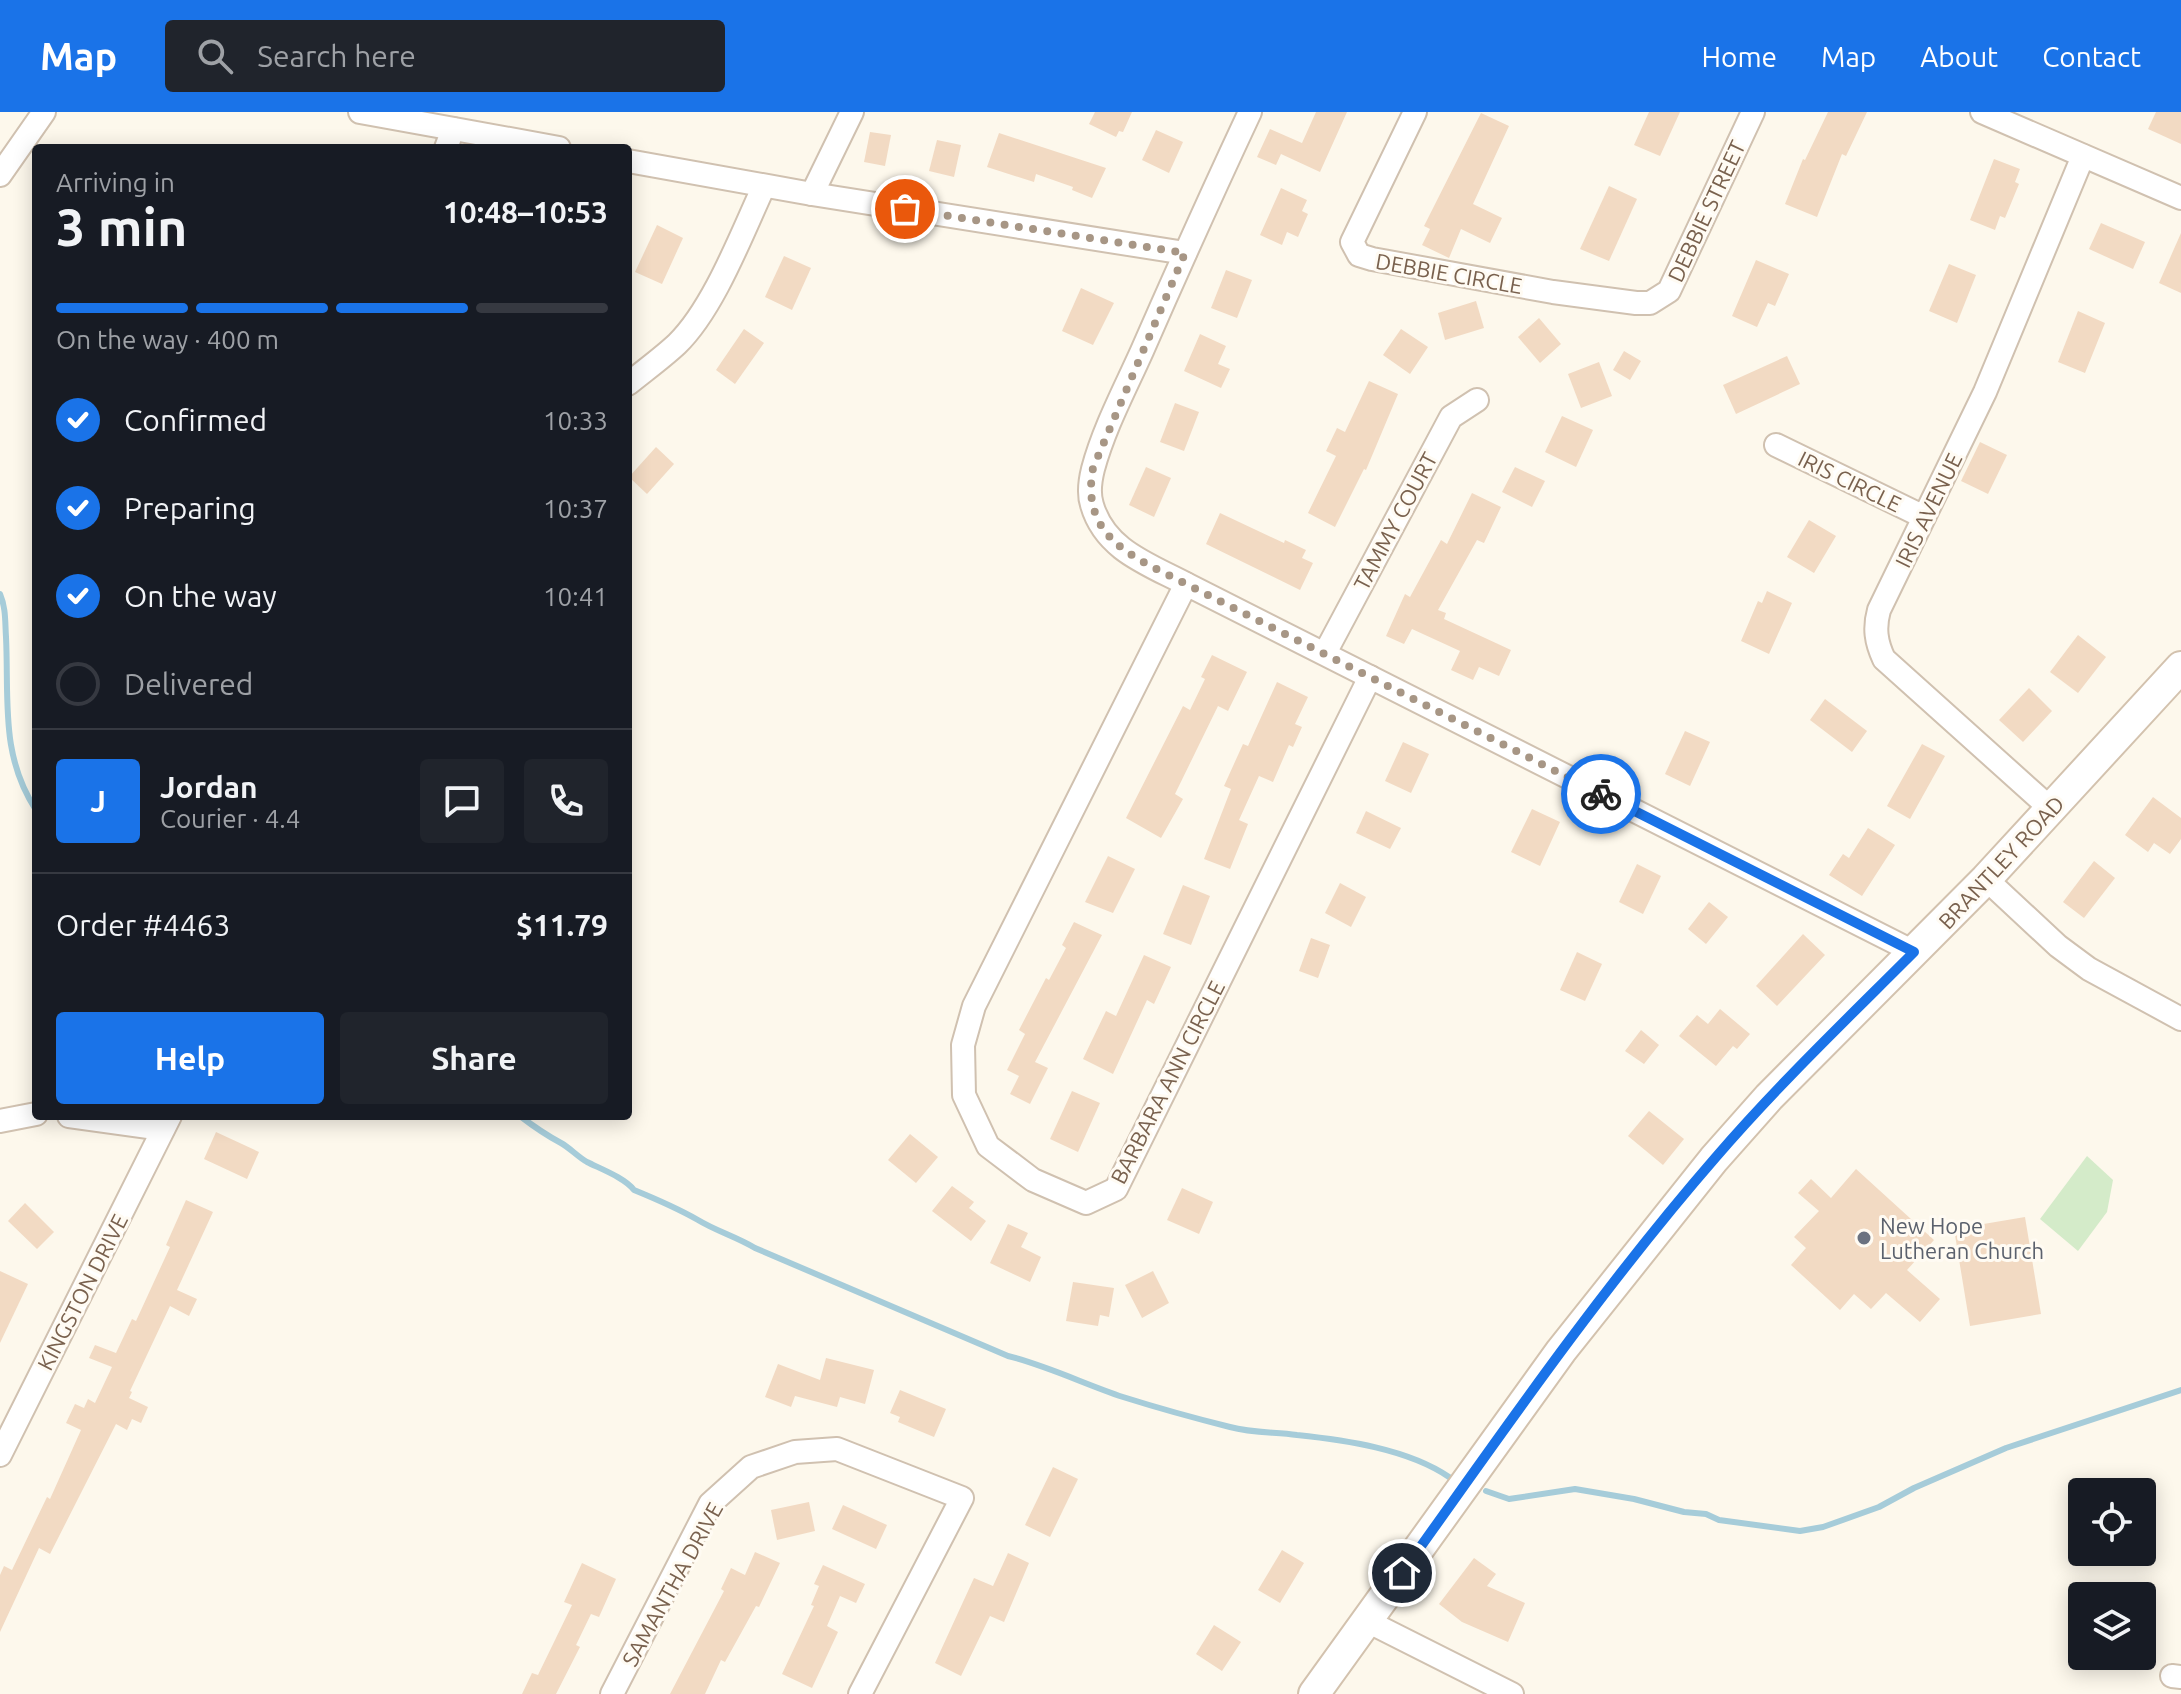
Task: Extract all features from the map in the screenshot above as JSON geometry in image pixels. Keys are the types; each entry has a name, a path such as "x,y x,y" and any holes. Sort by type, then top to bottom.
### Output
{"street":[{"path":"0,175 44,112"},
{"path":"360,112 450,138 515,144"},
{"path":"812,194 852,112"},
{"path":"1250,112 1116,409 1093,468 1089,488 1092,506 1112,542 1186,584 1914,952"},
{"name":"DEBBIE CIRCLE","path":"1415,112 1352,242 1359,255 1553,292 1650,303"},
{"name":"DEBBIE STREET","path":"1650,303 1669,291 1753,112"},
{"path":"1982,112 2181,198"},
{"name":"IRIS AVENUE","path":"2051,809 1884,659 1878,647 1875,627 1879,610 1985,392 2083,156"},
{"path":"632,162 812,194 1185,253"},
{"path":"632,381 677,344 690,329 731,256 764,186"},
{"name":"TAMMY COURT","path":"1325,653 1451,417 1477,400"},
{"name":"IRIS CIRCLE","path":"1776,445 1924,517"},
{"name":"BARBARA ANN CIRCLE","path":"1186,584 974,1006 963,1045 964,1095 988,1146 1033,1180 1086,1203 1116,1189 1370,677"},
{"name":"BRANTLEY ROAD","path":"1314,1694 1561,1351 1714,1159 1769,1097 1986,879 2181,667"},
{"path":"1986,879 2058,946 2089,969 2181,1019"},
{"path":"0,1121 32,1115"},
{"name":"KINGSTON DRIVE","path":"0,1455 166,1122 134,1120"},
{"name":"SAMANTHA DRIVE","path":"612,1694 710,1504 751,1467 795,1452 837,1449 962,1498 860,1694"},
{"path":"1367,1621 1512,1694"}],"green space":[{"path":"2087,1156 2113,1180 2107,1212 2078,1251 2040,1219"}],"building":[{"path":"1095,112 1132,112 1123,132 1119,131 1116,137 1089,124"},
{"path":"1316,112 1347,112 1320,172 1281,154 1276,165 1257,157 1270,129 1302,143"},
{"path":"1649,112 1680,112 1660,156 1634,145"},
{"path":"1828,112 1867,112 1846,156 1842,154 1817,217 1785,204 1803,159"},
{"path":"2156,112 2181,112 2181,144 2148,129"},
{"path":"1481,113 1509,126 1473,204 1502,218 1490,243 1461,229 1449,258 1422,245 1430,229 1424,226"},
{"path":"1156,130 1183,142 1169,173 1142,160"},
{"path":"870,132 891,135 885,166 864,162"},
{"path":"999,133 1106,168 1092,198 1072,190 1073,187 1036,174 1034,182 987,167"},
{"path":"937,140 961,145 954,177 929,171"},
{"path":"1994,159 2020,169 2015,182 2019,184 2005,218 2000,216 1995,230 1970,220"},
{"path":"1609,186 1637,199 1609,261 1580,249"},
{"path":"1281,188 1307,200 1302,211 1308,214 1298,237 1287,232 1282,245 1260,235"},
{"path":"2101,223 2145,242 2133,269 2089,249"},
{"path":"657,225 683,238 662,284 635,272"},
{"path":"2181,233 2181,293 2159,283"},
{"path":"784,256 811,268 792,310 765,297"},
{"path":"1756,260 1789,274 1775,306 1768,303 1757,327 1732,316"},
{"path":"1949,264 1976,275 1957,323 1929,311"},
{"path":"1226,270 1252,280 1237,318 1211,308"},
{"path":"1081,288 1114,303 1093,345 1062,331"},
{"path":"1476,301 1484,328 1445,340 1438,313"},
{"path":"2078,311 2105,323 2085,373 2058,362"},
{"path":"1539,318 1561,344 1540,363 1518,337"},
{"path":"744,329 764,343 735,384 716,370"},
{"path":"1401,329 1428,347 1410,374 1383,355"},
{"path":"1200,334 1226,346 1218,364 1230,369 1221,388 1184,371"},
{"path":"1624,351 1641,361 1630,380 1613,370"},
{"path":"1787,356 1800,384 1736,414 1723,385"},
{"path":"1599,362 1612,396 1581,408 1568,374"},
{"path":"1369,381 1398,394 1366,470 1335,527 1308,513 1336,456 1326,451 1337,428 1345,432"},
{"path":"1175,403 1199,412 1184,451 1160,442"},
{"path":"1562,416 1593,430 1576,467 1545,452"},
{"path":"1980,442 2007,455 1988,494 1961,481"},
{"path":"656,447 674,464 647,494 632,480 632,474"},
{"path":"1146,467 1171,478 1154,517 1129,505"},
{"path":"1515,467 1545,481 1532,507 1502,492"},
{"path":"1472,493 1501,507 1484,543 1477,540 1438,610 1446,613 1444,619 1511,650 1499,676 1479,667 1473,680 1451,670 1460,651 1412,629 1404,644 1386,636 1405,594 1410,597 1441,540 1447,544"},
{"path":"1220,513 1306,550 1302,558 1313,563 1300,590 1206,544"},
{"path":"1809,520 1836,536 1814,573 1787,557"},
{"path":"1767,591 1792,603 1769,654 1741,641 1758,601 1762,603"},
{"path":"2078,635 2106,657 2078,693 2050,672"},
{"path":"1212,655 1247,672 1228,711 1218,706 1175,794 1183,799 1161,838 1126,818 1183,706 1190,710 1205,679 1201,677"},
{"path":"1277,682 1308,697 1295,724 1302,727 1293,747 1289,745 1273,782 1259,776 1239,820 1248,824 1230,869 1204,859 1231,789 1224,786 1243,744 1248,746"},
{"path":"2029,688 2052,711 2023,742 1999,720"},
{"path":"1825,699 1867,731 1852,752 1810,720"},
{"path":"1685,731 1710,742 1690,786 1665,774"},
{"path":"1403,742 1429,754 1411,793 1385,781"},
{"path":"1922,744 1945,756 1910,819 1887,806"},
{"path":"2153,797 2181,818 2181,839 2170,854 2154,843 2148,852 2125,835"},
{"path":"1532,809 1560,822 1540,866 1511,852"},
{"path":"1366,811 1401,828 1390,849 1356,833"},
{"path":"1868,828 1895,845 1862,896 1829,875 1843,854 1849,858"},
{"path":"1108,856 1135,869 1113,913 1085,902"},
{"path":"2094,861 2115,878 2084,918 2063,902"},
{"path":"1637,864 1661,876 1643,914 1619,902"},
{"path":"1340,883 1366,897 1351,927 1325,913"},
{"path":"1183,885 1210,896 1191,945 1163,934"},
{"path":"1709,902 1728,917 1706,944 1688,929"},
{"path":"1074,922 1102,935 1035,1062 1048,1068 1030,1104 1010,1094 1019,1076 1007,1070 1025,1034 1019,1030 1046,978 1049,980 1066,948 1062,945"},
{"path":"1803,934 1825,955 1777,1006 1756,986"},
{"path":"1311,938 1330,945 1318,978 1299,971"},
{"path":"1577,952 1602,964 1585,1001 1560,990"},
{"path":"1144,955 1171,967 1154,1004 1147,1000 1113,1074 1083,1059 1106,1011 1116,1016"},
{"path":"1720,1009 1750,1034 1737,1049 1733,1046 1716,1066 1679,1036 1697,1015 1708,1024"},
{"path":"1641,1030 1659,1045 1644,1064 1625,1051"},
{"path":"1072,1091 1100,1103 1078,1152 1050,1139"},
{"path":"1649,1111 1684,1139 1663,1165 1628,1136"},
{"path":"216,1132 259,1152 247,1179 204,1159"},
{"path":"910,1134 938,1157 916,1183 888,1160"},
{"name":"New Hope Lutheran Church","path":"1856,1169 1934,1240 1907,1270 1940,1299 1920,1322 1886,1293 1871,1309 1854,1294 1840,1310 1791,1265 1806,1248 1794,1237 1819,1211 1798,1193 1811,1179 1831,1198"},
{"path":"952,1186 974,1202 969,1208 986,1221 971,1241 932,1211"},
{"path":"1182,1188 1213,1202 1199,1234 1167,1220"},
{"path":"186,1200 213,1212 177,1290 197,1299 189,1316 170,1306 130,1391 129,1398 148,1407 141,1423 132,1419 127,1430 116,1424 50,1554 39,1548 0,1632 0,1575 4,1566 12,1570 47,1497 50,1499 81,1430 66,1423 75,1404 84,1408 88,1399 95,1403 112,1367 89,1358 95,1345 116,1353 132,1319 136,1321 170,1247 166,1245"},
{"path":"25,1203 54,1232 37,1249 8,1221"},
{"path":"2025,1217 2041,1314 1970,1326 1954,1229"},
{"path":"1008,1224 1028,1233 1021,1247 1041,1257 1030,1282 990,1263"},
{"path":"0,1271 28,1284 0,1343"},
{"path":"1153,1271 1169,1303 1142,1318 1125,1285"},
{"path":"1073,1282 1114,1288 1109,1317 1100,1315 1098,1326 1066,1321"},
{"path":"826,1358 874,1370 865,1404 840,1397 837,1407 795,1396 791,1407 765,1397 778,1364 820,1380"},
{"path":"900,1390 946,1409 934,1437 898,1422 900,1417 890,1413"},
{"path":"1053,1467 1078,1479 1050,1537 1025,1525"},
{"path":"809,1502 815,1531 777,1540 771,1510"},
{"path":"843,1505 887,1525 876,1549 832,1529"},
{"path":"1282,1550 1304,1563 1280,1603 1258,1590"},
{"path":"755,1552 780,1563 759,1607 756,1606 725,1662 721,1660 705,1694 670,1694 724,1591 721,1589 731,1568 745,1575"},
{"path":"1008,1553 1029,1563 1004,1622 990,1616 961,1676 935,1663 974,1578 993,1586"},
{"path":"1474,1558 1496,1574 1487,1586 1525,1603 1508,1642 1462,1622 1439,1604"},
{"path":"582,1563 616,1579 599,1617 591,1614 576,1645 580,1647 556,1694 522,1694 532,1673 538,1675 572,1605 564,1602"},
{"path":"823,1565 865,1584 856,1603 840,1596 827,1626 838,1632 812,1688 782,1674 814,1606 811,1605 819,1586 814,1584"},
{"path":"1214,1625 1241,1642 1222,1671 1196,1654"}],"waterway":[{"path":"0,594 5,615 11,748 24,789 32,803"},
{"path":"526,1120 634,1190 755,1248 1008,1356 1123,1397 1230,1427 1376,1447 1415,1459 1449,1477"},
{"path":"1486,1491 1509,1499 1575,1489 1706,1514 1719,1520 1800,1531 1823,1527 1879,1507 1914,1488 2006,1448 2181,1390"}],"way so far":[{"path":"905,209 1185,253 1093,468 1089,488 1092,506 1112,542 1186,584 1601,794"}],"place":[{"name":"New Hope Lutheran Church","path":"1864,1238"}],"route":[{"path":"1402,1573 1561,1351 1714,1159 1769,1097 1914,952 1601,794"}]}
